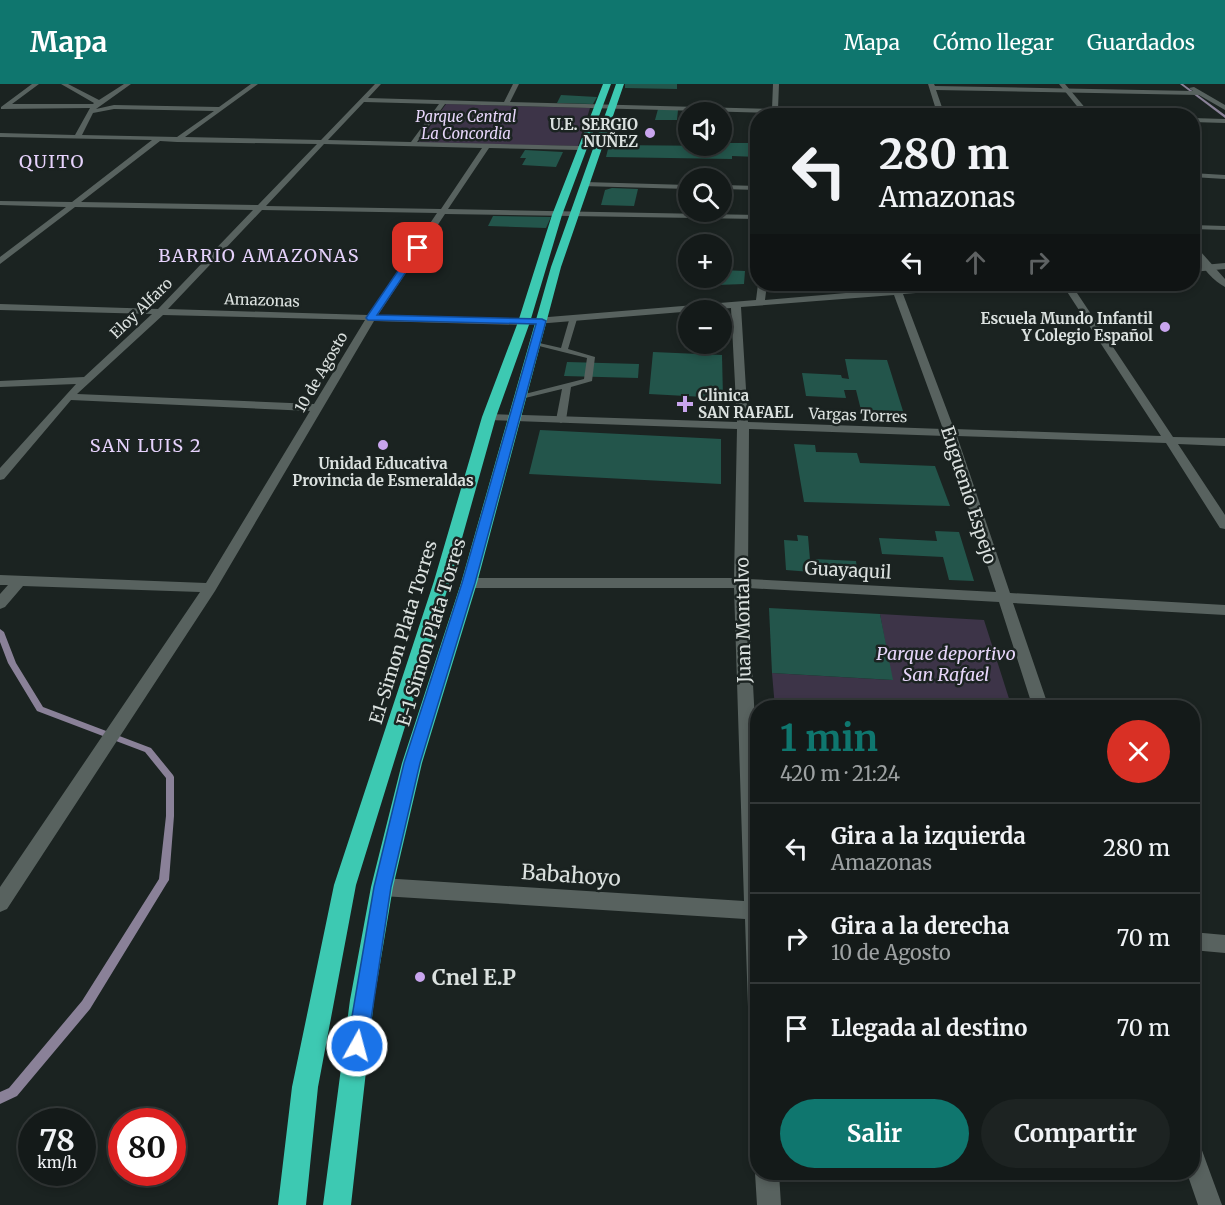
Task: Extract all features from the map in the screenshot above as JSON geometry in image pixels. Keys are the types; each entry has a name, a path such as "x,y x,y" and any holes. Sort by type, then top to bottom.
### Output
{"highway":[{"path":"566,215 581,148 605,106 607,84"},
{"name":"E-1 Simon Plata Torres","path":"337,1205 362,1000 382,887 412,763 469,583 536,344 533,322 556,267 566,215 585,184 605,106 620,84"},
{"name":"E1-Simon Plata Torres","path":"292,1205 305,1087 345,885 442,581 489,417 533,322"}],"street":[{"path":"3,108 36,84"},
{"path":"64,84 94,107"},
{"path":"77,137 94,107 128,84"},
{"path":"177,140 255,84"},
{"name":"Eloy Alfaro","path":"0,476 68,397 159,312 378,84"},
{"path":"506,104 516,84"},
{"path":"775,108 776,84"},
{"path":"1062,84 1083,108"},
{"path":"1185,84 1225,108"},
{"path":"938,108 932,86 1200,93"},
{"path":"364,99 750,112"},
{"path":"1211,99 1225,99"},
{"path":"412,145 443,102"},
{"path":"3,108 220,109"},
{"path":"1200,120 1225,121"},
{"path":"0,135 581,148"},
{"path":"0,261 158,140"},
{"name":"10 de Agosto","path":"0,903 210,588 371,318 486,147"},
{"path":"1200,175 1225,177"},
{"path":"585,184 678,187"},
{"path":"732,188 750,188"},
{"path":"0,203 750,217"},
{"path":"1200,227 1225,228"},
{"path":"1200,255 1225,284"},
{"path":"1200,269 1225,266"},
{"path":"760,303 761,291"},
{"name":"Amazonas","path":"0,307 533,322 760,303 862,291"},
{"name":"Euguenio Espejo","path":"897,291 950,433 1038,700"},
{"path":"1072,291 1225,525"},
{"name":"Juan Montalvo","path":"736,305 743,426 741,583 750,794"},
{"path":"0,384 86,380"},
{"path":"68,397 318,408"},
{"name":"Vargas Torres","path":"489,417 1225,442"},
{"path":"0,580 210,588"},
{"path":"0,604 19,580"},
{"name":"Guayaquil","path":"469,583 741,583 1225,610"},
{"name":"Babahoyo","path":"382,887 750,911"},
{"path":"1200,942 1225,944"},
{"path":"1200,1176 1210,1205"},
{"path":"767,1180 768,1205"}],"lane":[{"path":"564,350 573,319"},
{"path":"521,396 588,381 591,357 536,344"},
{"path":"561,420 567,386"}],"green space":[{"name":"Parque Central La Concordia","path":"446,104 590,108 578,146 418,143"},
{"name":"Parque deportivo San Rafael","path":"880,614 984,620 1009,700 774,700 772,673 892,680"}],"building":[{"path":"625,84 677,84 677,89 625,88"},
{"path":"561,95 597,97 593,104 557,103"},
{"path":"658,109 678,110 677,120 655,120"},
{"path":"732,143 750,143 750,157 732,156"},
{"path":"609,145 678,146 678,156 732,156 732,159 606,157"},
{"path":"525,150 563,152 556,167 522,165 526,158 520,158"},
{"path":"638,189 634,206 601,205 605,190"},
{"path":"493,216 551,217 546,228 488,226"},
{"path":"732,270 745,271 744,284 732,284"},
{"path":"653,352 722,355 723,398 649,394"},
{"path":"845,359 887,360 903,411 861,410 856,390 844,390 846,398 806,396 802,373 841,375 842,378 849,379"},
{"path":"567,362 639,364 638,378 564,376"},
{"path":"540,430 721,439 721,484 529,474"},
{"path":"794,444 815,445 816,452 857,453 860,463 935,466 950,506 804,502"},
{"path":"935,531 959,532 974,581 949,580 943,557 882,554 879,538 937,541"},
{"path":"797,535 808,536 811,572 786,570 784,540 798,541"},
{"path":"814,559 856,561 858,578 816,575"},
{"path":"769,608 880,614 893,680 772,673"}],"waterway":[{"path":"1181,84 1225,117"},
{"path":"0,632 12,663 40,709 148,750 170,777 170,816 164,880 86,1005 13,1092 0,1098"}],"place":[{"name":"U.E. SERGIO NUÑEZ","path":"650,133"},
{"name":"Escuela Mundo Infantil Y Colegio Español","path":"1165,327"},
{"name":"Clinica SAN RAFAEL","path":"685,404"},
{"name":"Unidad Educativa Provincia de Esmeraldas","path":"383,445"},
{"name":"Cnel E.P","path":"420,977"}],"district":[{"name":"QUITO","path":"52,161"},
{"name":"BARRIO AMAZONAS","path":"259,255"},
{"name":"SAN LUIS 2","path":"146,445"}],"route":[{"path":"357,1046 362,1000 382,887 412,763 469,583 542,321 371,318 418,248"}]}
